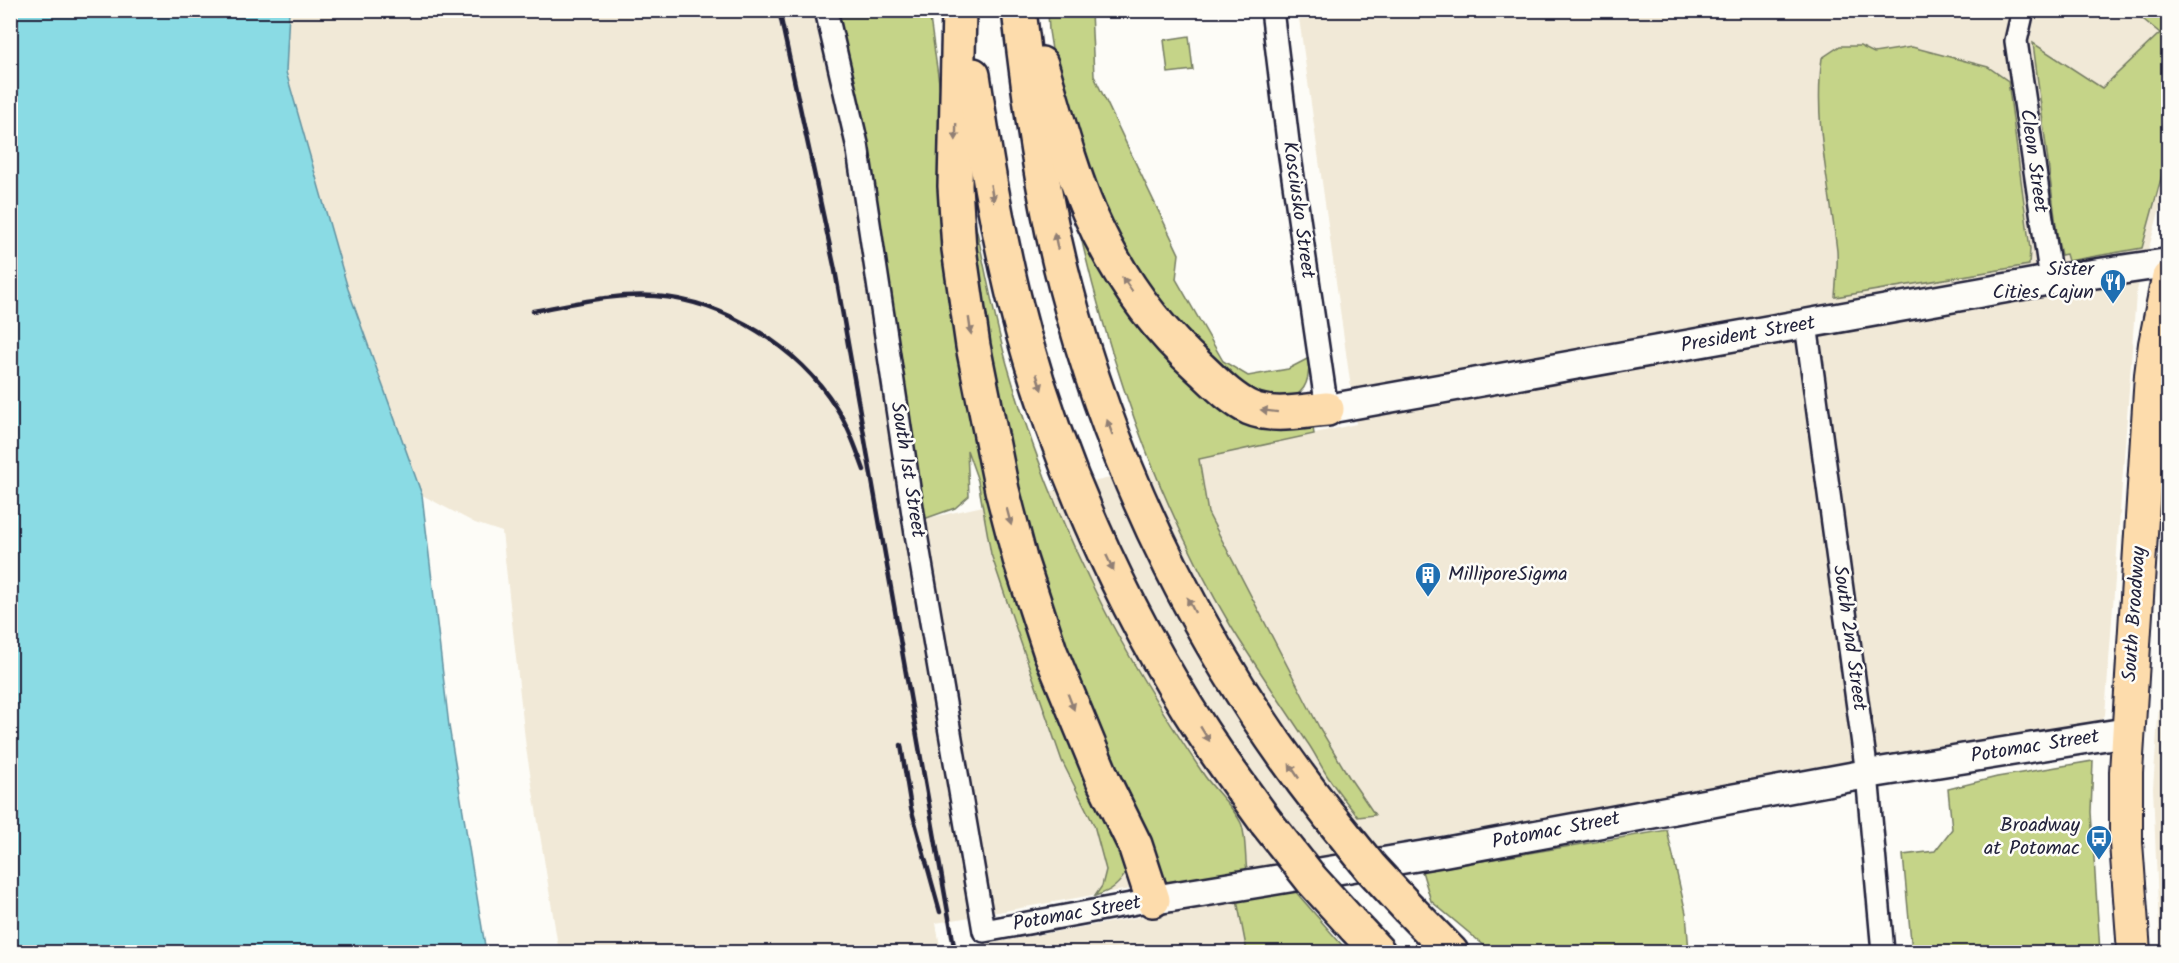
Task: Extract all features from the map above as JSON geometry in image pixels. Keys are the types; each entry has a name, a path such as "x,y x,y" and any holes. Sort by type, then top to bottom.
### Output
{"highway":[{"path":"959,10 955,186 959,249 973,346 1002,490 1020,559 1050,651 1104,782 1135,845 1153,900"},
{"path":"965,10 984,154 1001,243 1023,334 1052,423 1088,513 1125,596 1182,698 1217,754 1266,822 1312,880 1378,952"},
{"path":"1018,10 1042,177 1066,287 1092,376 1122,458 1159,543 1202,626 1254,712 1298,777 1371,868 1451,952"},
{"path":"1024,10 1088,210 1119,273 1188,357 1235,398 1251,408 1266,412 1286,413 1327,409"}],"main road":[{"name":"South Broadway","path":"2134,952 2124,809 2151,375 2169,278"}],"street":[{"name":"South 1st Street","path":"826,10 857,144 916,534 984,931"},
{"name":"Kosciusko Street","path":"1272,10 1289,150 1327,409"},
{"name":"Cleon Street","path":"2023,10 2016,41 2051,280"},
{"name":"President Street","path":"1327,409 2051,280 2169,263"},
{"name":"South 2nd Street","path":"1806,324 1867,774 1883,952"},
{"name":"Potomac Street","path":"984,931 1153,900 1444,852 1867,774 2128,732"}],"shaded area":[{"path":"288,11 813,11 851,164 924,519 1356,424 1298,11 2168,11 2168,180 2136,294 2105,715 2096,723 1385,845 1247,872 1110,892 936,923 941,952 559,952 526,748 502,532 475,523 422,495 348,289 286,71"},
{"path":"2168,581 2168,952 2160,952 2153,788"},
{"path":"1237,900 1247,952 975,952 975,946"}],"green space":[{"path":"834,11 929,11 940,90 963,334 1128,869 1115,886 1095,896 1102,886 1106,870 1094,825 1062,761 1020,640 991,554 978,481 967,450 969,496 955,508 924,519 868,158"},
{"path":"1048,11 1091,11 1094,76 1179,254 1176,279 1223,361 1248,376 1288,369 1309,358 1307,382 1300,393 1288,401 1279,404 1224,380 1109,238 1055,68"},
{"path":"2133,11 2168,11 2168,153 2142,248 2068,261 2066,254 2061,255 2058,241 2033,43 2102,88 2160,33"},
{"path":"1189,36 1193,70 1168,73 1164,40"},
{"path":"1840,46 1860,46 1874,53 1912,47 1988,67 2008,81 2030,249 2029,265 1835,297 1837,251 1821,130 1820,82 1822,58"},
{"path":"1067,174 1180,358 1307,421 1313,428 1314,434 1199,459 1208,513 1319,727 1375,815 1358,817 1331,782 1310,746 1232,628 1202,575 1176,521 1130,408 1111,350"},
{"path":"968,192 1007,364 1026,425 1061,517 1113,627 1137,669 1202,772 1241,823 1245,840 1247,872 1168,883 1161,876 1085,712 1006,463 965,193"},
{"path":"2093,761 2091,812 2100,952 1912,952 1903,855 1935,851 1952,829 1948,789 1997,777"},
{"path":"1667,830 1686,913 1689,952 1492,952 1431,901 1422,871"},
{"path":"1295,891 1348,952 1247,952 1237,900"}],"water":[{"path":"10,11 289,11 286,72 348,289 422,495 449,726 486,952 11,952"}],"railway":[{"path":"779,10 835,270 955,952"},
{"path":"533,311 578,302 640,295 681,300 708,307 733,318 758,331 781,347 820,385 844,422 864,470"},
{"path":"901,745 911,808 940,912"}],"place":[{"name":"Sister Cities Cajun","path":"2113,305"},
{"name":"MilliporeSigma","path":"1428,598"},
{"name":"Broadway at Potomac","path":"2099,861"}]}
